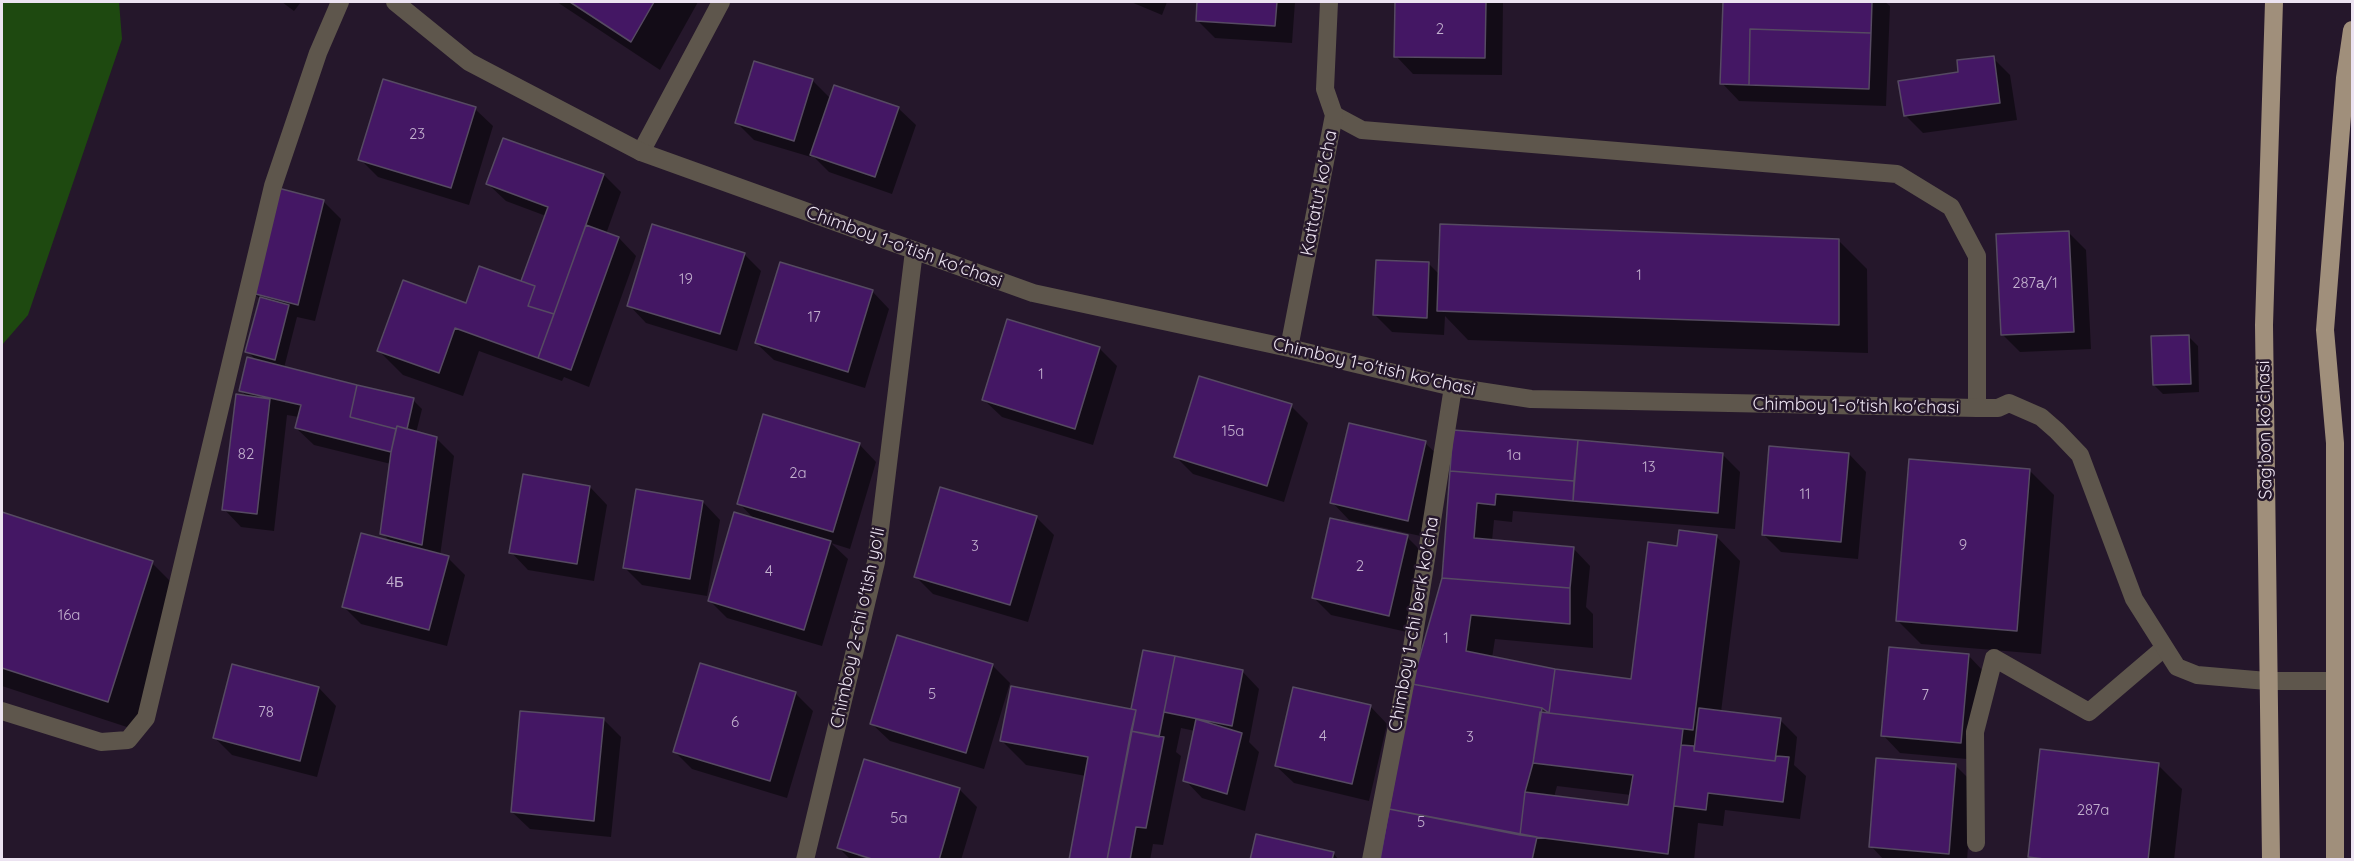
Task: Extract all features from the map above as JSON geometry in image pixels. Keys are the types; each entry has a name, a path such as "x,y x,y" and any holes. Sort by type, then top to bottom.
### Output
{"main road":[{"name":"Sag’bon ko’chasi","path":"2271,860 2264,325 2274,2"},
{"path":"2335,860 2335,443 2325,330 2345,78 2352,30"}],"street":[{"path":"2,711 101,742 128,740 146,718 273,186 318,52 340,2"},
{"name":"Chimboy 1-o'tish ko'chasi","path":"395,2 469,62 640,152 1033,293 1289,348 1453,387 1531,399 1977,408 1998,408 2009,404 2028,410 2057,430 2080,455 2134,599 2177,667 2197,675 2267,681 2335,681"},
{"path":"640,152 721,2"},
{"name":"Kattatut ko'cha","path":"1289,348 1334,115 1325,89 1329,2"},
{"path":"1334,115 1362,130 1897,174 1951,207 1977,256 1977,408"},
{"name":"Chimboy 2-chi o'tish yo'li","path":"805,860 876,562 914,251"},
{"name":"Chimboy 1-chi berk ko'cha","path":"1371,860 1411,654 1453,387"},
{"path":"1976,843 1975,732 1994,658 2089,712 2164,648"}],"green space":[{"path":"2,2 119,2 122,39 28,315 2,345"}],"building":[{"path":"570,2 654,2 631,42"},
{"path":"1197,2 1277,2 1275,26 1196,21"},
{"path":"1395,2 1486,2 1485,58 1394,57"},
{"path":"1723,2 1872,2 1871,33 1750,29 1749,85 1720,84"},
{"path":"1750,29 1871,33 1869,89 1749,85"},
{"path":"1994,56 2000,103 1904,116 1898,81 1958,72 1957,60"},
{"path":"754,61 813,79 794,141 735,123"},
{"path":"383,79 476,107 451,188 358,160"},
{"path":"834,85 899,107 875,177 810,155"},
{"path":"503,138 604,174 554,314 528,306 535,286 521,281 548,207 486,184"},
{"path":"278,188 324,200 298,305 252,293"},
{"path":"652,224 745,253 720,334 627,306"},
{"path":"1440,224 1839,239 1839,325 1437,311"},
{"path":"586,225 619,237 571,370 538,358"},
{"path":"2069,231 2074,332 2001,335 1996,234"},
{"path":"1376,260 1429,262 1427,318 1373,315"},
{"path":"780,262 873,290 848,372 755,343"},
{"path":"479,266 535,286 528,306 554,314 538,358 455,328 439,373 377,351 403,280 466,303"},
{"path":"260,297 289,305 275,360 245,352"},
{"path":"1007,319 1100,347 1075,429 982,400"},
{"path":"2189,335 2191,384 2153,385 2151,336"},
{"path":"247,357 357,385 350,417 396,429 391,452 295,428 301,405 239,391"},
{"path":"1199,376 1292,404 1267,486 1174,457"},
{"path":"357,385 414,398 407,429 397,426 396,429 350,417"},
{"path":"236,394 270,399 257,514 222,510"},
{"path":"763,414 860,443 833,532 737,504"},
{"path":"1349,423 1426,441 1408,521 1330,503"},
{"path":"397,426 437,437 422,545 380,534 391,452"},
{"path":"1453,430 1578,440 1574,481 1450,471"},
{"path":"1578,440 1723,453 1718,513 1573,501"},
{"path":"1769,446 1849,453 1841,542 1762,535"},
{"path":"1909,459 2030,469 2017,631 1896,621"},
{"path":"1450,471 1574,481 1573,501 1496,494 1495,505 1477,503 1474,538 1574,547 1570,588 1442,578"},
{"path":"523,474 590,486 577,564 509,553"},
{"path":"940,487 1037,516 1010,605 914,577"},
{"path":"636,489 703,501 690,579 623,568"},
{"path":"2,512 153,561 108,702 2,668"},
{"path":"734,512 831,541 804,630 708,601"},
{"path":"1330,518 1408,535 1389,616 1312,598"},
{"path":"1679,530 1717,535 1693,730 1549,713 1555,669 1631,679 1648,542 1677,546"},
{"path":"361,533 449,556 429,630 342,607"},
{"path":"1442,578 1570,588 1570,624 1471,615 1466,651 1555,669 1549,713 1542,708 1412,684"},
{"path":"897,635 993,664 966,753 870,724"},
{"path":"1889,647 1969,654 1961,743 1881,736"},
{"path":"1143,650 1175,656 1159,737 1131,731 1136,710 1131,709"},
{"path":"1175,656 1243,670 1232,726 1164,712"},
{"path":"700,663 796,692 770,781 673,752"},
{"path":"232,664 319,687 300,761 213,738"},
{"path":"1412,684 1542,708 1533,763 1525,792 1520,835 1389,809"},
{"path":"1011,686 1136,710 1107,860 1069,860 1088,757 1000,741"},
{"path":"1293,687 1371,705 1352,784 1275,766"},
{"path":"1699,708 1781,718 1775,761 1694,751"},
{"path":"520,711 604,718 594,821 511,812"},
{"path":"1540,712 1683,729 1668,854 1520,835 1525,792 1628,805 1633,775 1533,763"},
{"path":"1196,719 1242,733 1227,794 1183,781"},
{"path":"1131,731 1164,737 1146,828 1136,827 1130,860 1107,860"},
{"path":"1681,745 1694,746 1694,751 1775,761 1776,756 1789,757 1783,802 1708,793 1706,810 1674,806"},
{"path":"2040,749 2159,763 2148,860 2052,860 2028,857"},
{"path":"1876,758 1956,764 1949,854 1869,847"},
{"path":"864,759 960,788 939,860 875,860 837,848"},
{"path":"1389,809 1537,837 1532,860 1380,860"},
{"path":"1256,834 1334,852 1332,860 1250,860"}]}
